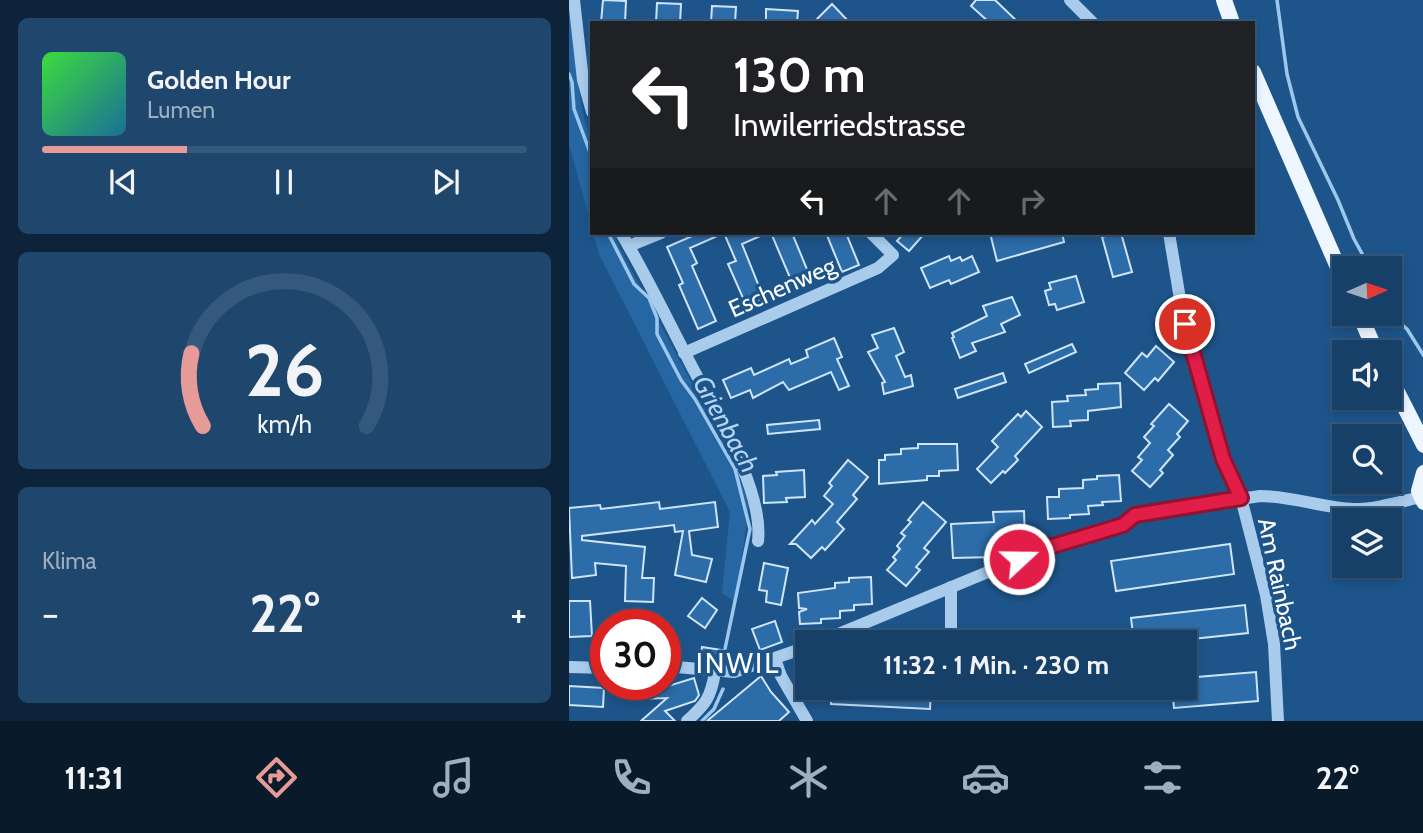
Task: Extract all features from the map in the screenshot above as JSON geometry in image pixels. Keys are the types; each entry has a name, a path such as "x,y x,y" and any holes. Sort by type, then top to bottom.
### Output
{"main road":[{"path":"1223,0 1231,21"},
{"path":"1255,77 1333,256"},
{"path":"1402,402 1423,445"},
{"path":"1422,500 1419,484 1423,473"}],"street":[{"path":"574,0 583,80 590,105"},
{"path":"1070,0 1091,21"},
{"path":"622,235 742,466 760,526 758,541"},
{"path":"629,246 656,235"},
{"name":"Eschenweg","path":"684,353 878,268 893,254 873,235"},
{"name":"Am Rainbach","path":"1169,235 1181,305 1197,373 1223,459 1241,498 1266,595 1274,644 1278,721"},
{"path":"848,630 1046,548 1123,525 1135,515 1241,498 1276,496 1352,509 1422,500"},
{"path":"951,587 951,630"},
{"path":"681,668 721,672 795,652"},
{"path":"775,659 781,676 807,721"},
{"path":"569,667 590,668"},
{"path":"687,721 704,706 721,672"}],"shaded area":[{"path":"569,13 582,109 590,139 590,221 569,144"},
{"path":"594,235 616,235 619,247 734,462 749,504 736,603 722,593 730,512 599,254"}],"building":[{"path":"603,0 626,1 625,21 601,21"},
{"path":"976,0 995,0 1017,21 988,21 971,6"},
{"path":"657,3 681,4 680,21 656,21"},
{"path":"832,4 848,21 815,21"},
{"path":"712,6 736,7 735,21 711,21"},
{"path":"766,9 798,11 797,21 766,21"},
{"path":"694,235 719,235 690,248 697,263 692,266 716,321 698,329 679,285 683,283 667,247"},
{"path":"725,235 762,235 742,244 764,299 747,307 728,264 736,261"},
{"path":"772,235 793,235 811,279 794,287"},
{"path":"827,235 847,235 859,265 842,272"},
{"path":"902,235 923,235 909,251 897,241"},
{"path":"990,235 1062,235 1064,242 997,261"},
{"path":"1122,235 1132,272 1113,277 1102,237"},
{"path":"949,256 951,261 960,257 962,261 972,256 979,272 951,284 949,280 930,288 921,268"},
{"path":"1076,276 1084,302 1057,310 1055,304 1049,305 1045,291 1051,289 1049,283"},
{"path":"1012,297 1020,315 1001,324 1005,332 972,343 976,351 960,358 952,333 987,316 983,306"},
{"path":"894,328 904,352 896,356 905,377 911,375 913,386 884,394 882,383 885,382 868,352 878,348 872,335"},
{"path":"834,338 842,357 837,359 849,386 839,390 831,372 789,390 783,382 753,398 750,390 731,398 723,380 751,368 754,375 789,359 791,364 808,357 806,350"},
{"path":"1072,344 1076,352 1029,373 1025,364"},
{"path":"1156,346 1174,362 1158,381 1155,378 1144,390 1125,373 1142,353 1147,357"},
{"path":"1003,373 1006,382 958,398 955,389"},
{"path":"1120,383 1121,407 1088,411 1088,420 1070,421 1071,426 1053,427 1052,402 1068,401 1067,396 1086,395 1085,390 1098,389 1098,384"},
{"path":"1169,404 1188,421 1177,434 1180,437 1168,450 1173,455 1160,470 1163,473 1150,487 1132,471 1142,460 1138,457 1150,443 1144,437 1154,426 1151,424"},
{"path":"1026,411 1042,427 1015,456 1018,460 991,483 977,469 998,447 992,441 1018,414 1021,417"},
{"path":"819,420 820,429 768,434 767,425"},
{"path":"918,444 957,444 958,470 939,471 939,476 927,476 927,480 879,484 879,460 885,460 885,455 901,454 901,449 918,448"},
{"path":"848,460 868,477 853,495 857,499 837,522 844,529 825,550 822,547 811,558 796,544 790,544 812,520 815,524 833,504 824,496 832,486 829,483"},
{"path":"804,470 805,497 786,498 787,502 764,503 763,476"},
{"path":"1119,475 1121,501 1088,506 1089,514 1048,519 1047,497 1059,497 1059,489 1083,488 1083,480"},
{"path":"659,502 660,509 715,502 718,527 689,531 692,555 712,559 706,582 675,575 683,531 675,532 674,525 582,536 582,540 645,547 642,578 654,578 653,602 625,601 626,566 595,563 596,575 572,578 569,508 600,505 601,509"},
{"path":"923,502 946,522 924,548 929,552 916,567 920,570 906,586 887,570 896,560 893,557 900,549 897,546 905,536 901,533"},
{"path":"1024,511 1025,538 1008,538 1008,544 994,545 994,557 953,558 951,524 994,522 993,512"},
{"path":"1230,544 1234,574 1116,591 1111,561"},
{"path":"764,563 788,568 781,605 766,602 767,591 759,590"},
{"path":"871,577 872,604 854,605 854,610 840,611 840,618 821,619 821,623 800,624 799,612 807,609 799,608 798,593 835,588 835,583 849,582 849,578"},
{"path":"702,598 717,610 705,628 688,616"},
{"path":"569,601 590,601 590,636 569,637"},
{"path":"1245,605 1248,633 1197,638 1197,630 1132,630 1131,618"},
{"path":"775,621 782,642 760,650 752,629"},
{"path":"702,647 722,650 721,662 700,660"},
{"path":"1256,672 1258,701 1174,708 1173,700 1197,700 1197,677"},
{"path":"761,676 789,712 779,721 707,721"},
{"path":"694,678 699,695 695,701 665,711 675,721 641,721 665,700 681,700 681,682"},
{"path":"569,686 590,687 590,700 603,700 603,707 569,705"},
{"path":"831,700 930,700 930,709 831,704"}],"waterway":[{"path":"1277,0 1287,74 1298,117 1363,256"},
{"name":"Grienbach","path":"569,74 574,109 590,153"},
{"name":"Grienbach","path":"609,235 634,284 649,298 657,318 657,334 681,380 695,399 735,469 750,529 725,649"},
{"path":"1402,325 1424,356"},
{"name":"Grienbach","path":"702,721 714,709 723,689"}],"district":[{"name":"INWIL","path":"738,663"}],"route":[{"path":"1019,559 1123,525 1135,515 1241,498 1223,459 1185,324"}]}
